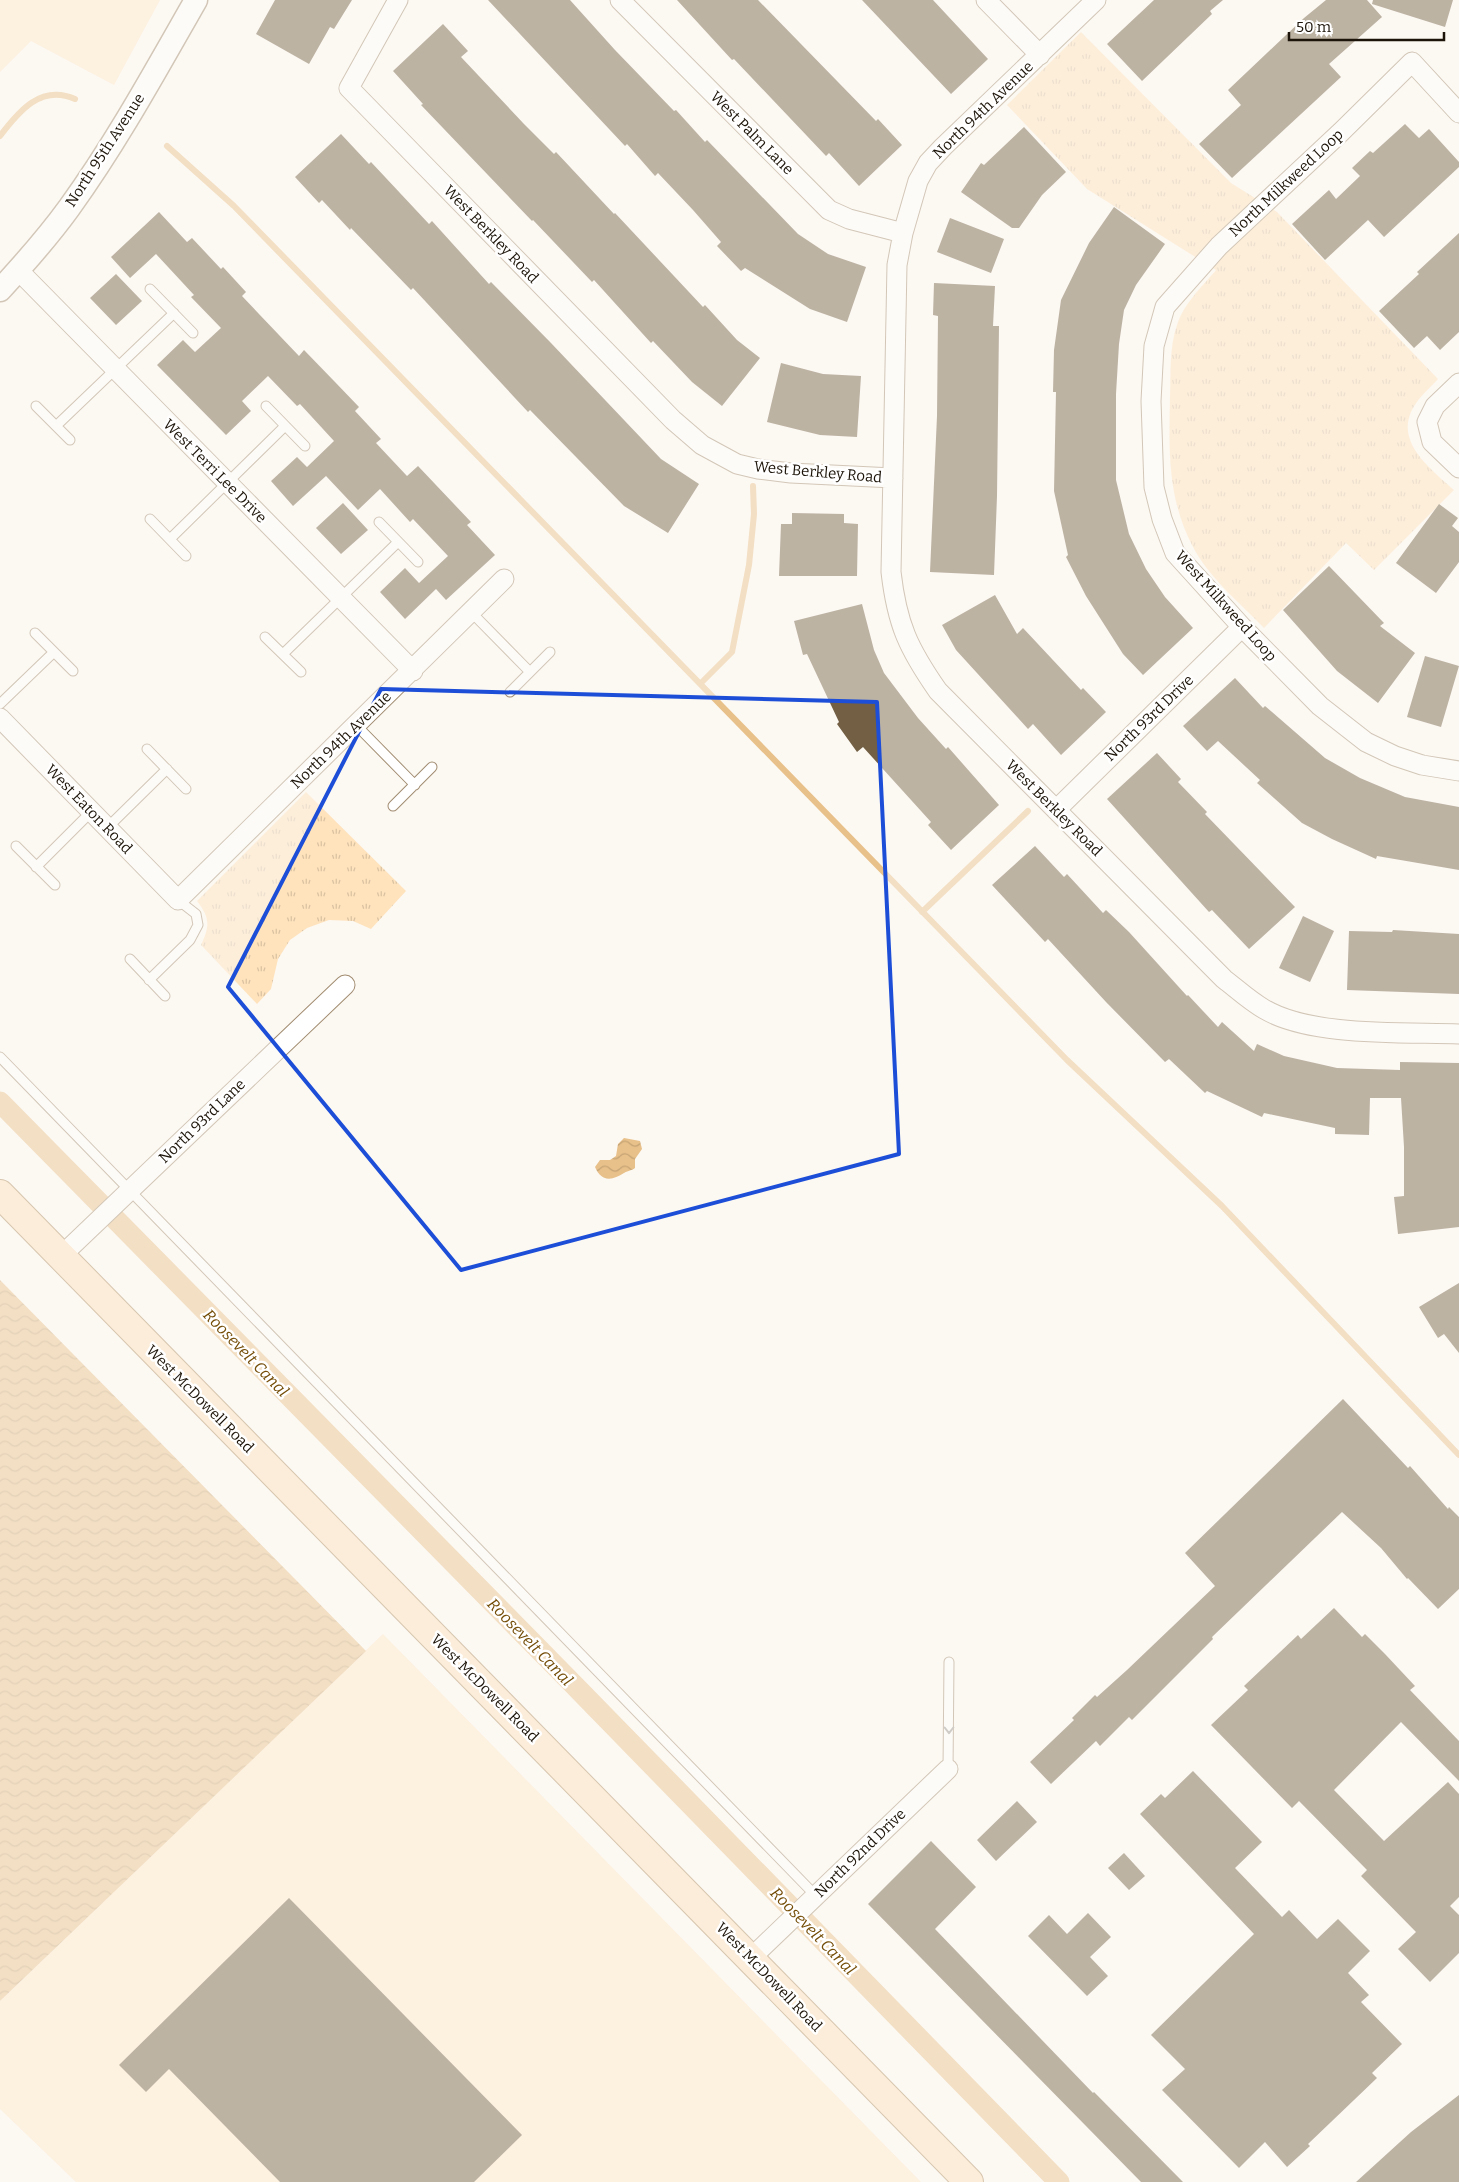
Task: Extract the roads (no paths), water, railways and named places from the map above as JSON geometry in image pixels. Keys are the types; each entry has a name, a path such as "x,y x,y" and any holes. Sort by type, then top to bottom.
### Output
{"main road":[{"name":"West McDowell Road","path":"0,1194 969,2182"}],"street":[{"name":"North 95th Avenue","path":"0,290 68,210 152,76 196,0"},
{"name":"West Berkley Road","path":"398,0 348,88 666,413 702,446 737,464 758,469 790,473 893,478 891,572 894,600 902,629 916,659 938,691 1224,979 1264,1010 1307,1026 1344,1030 1459,1034"},
{"name":"West Palm Lane","path":"620,0 829,210 849,219 903,233"},
{"path":"986,0 1040,55"},
{"name":"North 94th Avenue","path":"893,478 897,265 913,196 928,164 1096,0"},
{"name":"North Milkweed Loop","path":"1164,307 1219,246 1341,132 1412,62 1459,113"},
{"name":"West Terri Lee Drive","path":"18,270 413,671"},
{"name":"West Milkweed Loop","path":"1164,307 1154,346 1150,401 1154,487 1162,519 1175,553 1242,627 1320,706 1366,742 1395,756 1422,765 1459,770"},
{"path":"1459,383 1435,406 1427,422 1432,442 1459,468"},
{"name":"North 94th Avenue","path":"178,900 413,671 504,579"},
{"name":"North 93rd Drive","path":"1056,810 1242,627"},
{"name":"West Eaton Road","path":"0,718 178,900"},
{"name":"North 93rd Lane","path":"60,1257 345,985"},
{"name":"North 92nd Drive","path":"751,1958 948,1769"}],"lane":[{"path":"150,289 194,333"},
{"path":"56,426 174,313"},
{"path":"36,406 70,440"},
{"path":"266,406 305,446"},
{"path":"170,539 285,426"},
{"path":"150,519 186,556"},
{"path":"379,522 418,562"},
{"path":"283,654 398,542"},
{"path":"471,612 530,672"},
{"path":"35,632 73,671"},
{"path":"266,637 301,672"},
{"path":"0,704 54,652"},
{"path":"510,692 550,652"},
{"path":"356,725 415,785"},
{"path":"147,749 186,789"},
{"path":"393,806 432,767"},
{"path":"107,828 167,769"},
{"path":"36,867 92,812"},
{"path":"16,846 55,885"},
{"path":"149,980 190,940 198,925 196,914 178,900"},
{"path":"130,959 165,996"},
{"path":"0,1057 126,1192 814,1898"},
{"path":"948,1769 949,1662"}],"water":[{"path":"624,1138 640,1141 642,1149 635,1159 635,1168 616,1177 604,1178 595,1167 600,1160 610,1160 616,1156 618,1144"},
{"path":"0,1280 366,1651 0,2001"}],"waterway":[{"path":"0,136 23,109 32,102 52,95 63,95 75,99"},
{"path":"167,146 234,206 1067,1060 1222,1206 1459,1455"},
{"path":"700,684 732,652 749,565 754,514 753,486"},
{"path":"922,912 1028,811"},
{"name":"Roosevelt Canal","path":"0,1102 574,1685 1059,2182"}]}
